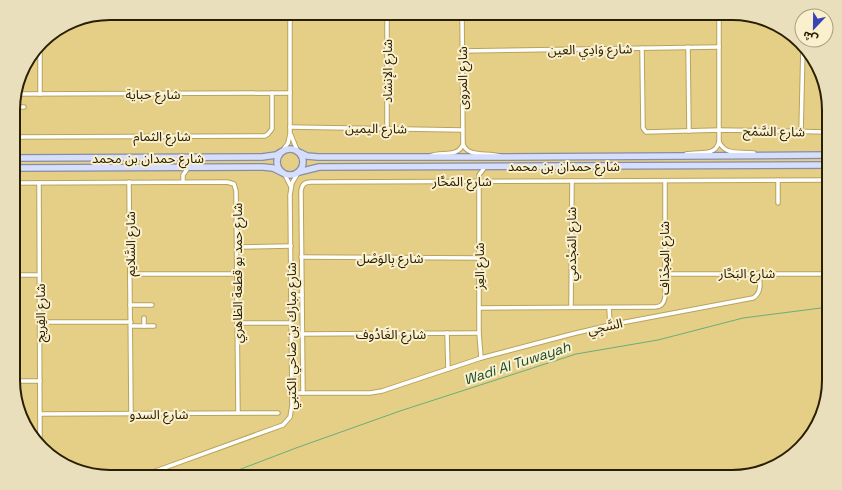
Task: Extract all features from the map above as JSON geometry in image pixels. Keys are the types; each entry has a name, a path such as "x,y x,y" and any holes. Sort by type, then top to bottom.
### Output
{"main road":[{"path":"290,148 299,152 303,157 304,165 299,172 291,175 283,173 277,164 278,155 282,151 290,148"},
{"name":"شارع حمدان بن محمد","path":"20,158 262,157 276,155 282,151"},
{"name":"شارع حمدان بن محمد","path":"299,152 307,156 318,157 822,155"},
{"name":"شارع حمدان بن محمد","path":"299,172 319,166 486,167 822,165"},
{"name":"شارع حمدان بن محمد","path":"20,168 263,167 273,168 283,173"}],"street":[{"path":"282,151 288,142 290,134 290,20"},
{"name":"شارع الإنشاد","path":"386,20 387,128"},
{"name":"شارع المروى","path":"462,20 463,144"},
{"path":"682,156 693,153 713,151 717,148 719,142 719,20"},
{"path":"688,47 689,131"},
{"name":"شارع وَادِي العين","path":"462,51 719,47"},
{"name":"شارع السَّمْح","path":"642,48 643,128 646,132 720,130 822,132"},
{"path":"801,132 802,53"},
{"path":"40,54 40,94"},
{"name":"شارع الثمام","path":"20,137 266,136 272,129 272,93"},
{"name":"شارع حباية","path":"22,94 290,93"},
{"name":"شارع اليمين","path":"290,127 462,130"},
{"path":"290,134 299,152"},
{"path":"719,142 722,148 727,151 750,152 763,156"},
{"path":"427,157 436,154 458,152 463,144"},
{"path":"463,144 465,150 470,153 490,153 504,157"},
{"path":"472,166 479,175 486,167"},
{"path":"176,167 183,175"},
{"path":"183,182 183,175 189,167"},
{"name":"شارع مبارك بن ضاحي الكتبي","path":"158,470 283,425 292,413 291,187 293,180 299,172"},
{"name":"شارع مبارك بن ضاحي الكتبي","path":"283,173 291,187"},
{"name":"شارع العِز","path":"479,175 479,333 481,358"},
{"path":"778,180 778,203"},
{"name":"شارع المَحَّار","path":"303,393 300,191 302,185 305,183 822,180"},
{"name":"شارع المَجْدمي","path":"571,307 572,181"},
{"name":"شارع المِجْدَاف","path":"479,308 609,308 657,307 662,305 664,299 665,181"},
{"name":"شارع السَّلايم","path":"129,182 131,414"},
{"name":"شارع حمد بو قطعة الظاهري","path":"20,183 227,182 234,184 236,191 237,247 238,413"},
{"name":"شارع الفِريج","path":"39,183 40,436"},
{"path":"237,247 291,246"},
{"name":"شارع بِالوَصْل","path":"301,257 479,258"},
{"name":"السَّجِي","path":"292,393 376,392 481,358 572,334 610,325 753,298 760,291 759,273"},
{"path":"130,274 237,274"},
{"name":"شارع البَحَّار","path":"664,274 822,274"},
{"path":"20,275 40,275"},
{"path":"291,296 302,295"},
{"path":"130,305 152,305"},
{"path":"609,308 610,325"},
{"path":"144,318 144,326"},
{"path":"40,322 154,326"},
{"path":"237,324 292,323"},
{"name":"شارع الغَادُوف","path":"302,334 479,333"},
{"path":"446,334 448,369"},
{"path":"20,381 40,381"},
{"name":"شارع السدو","path":"40,414 278,413"}],"waterway":[{"name":"Wadi Al Tuwayah","path":"238,470 400,411 576,354 658,340 743,318 822,308"}]}
